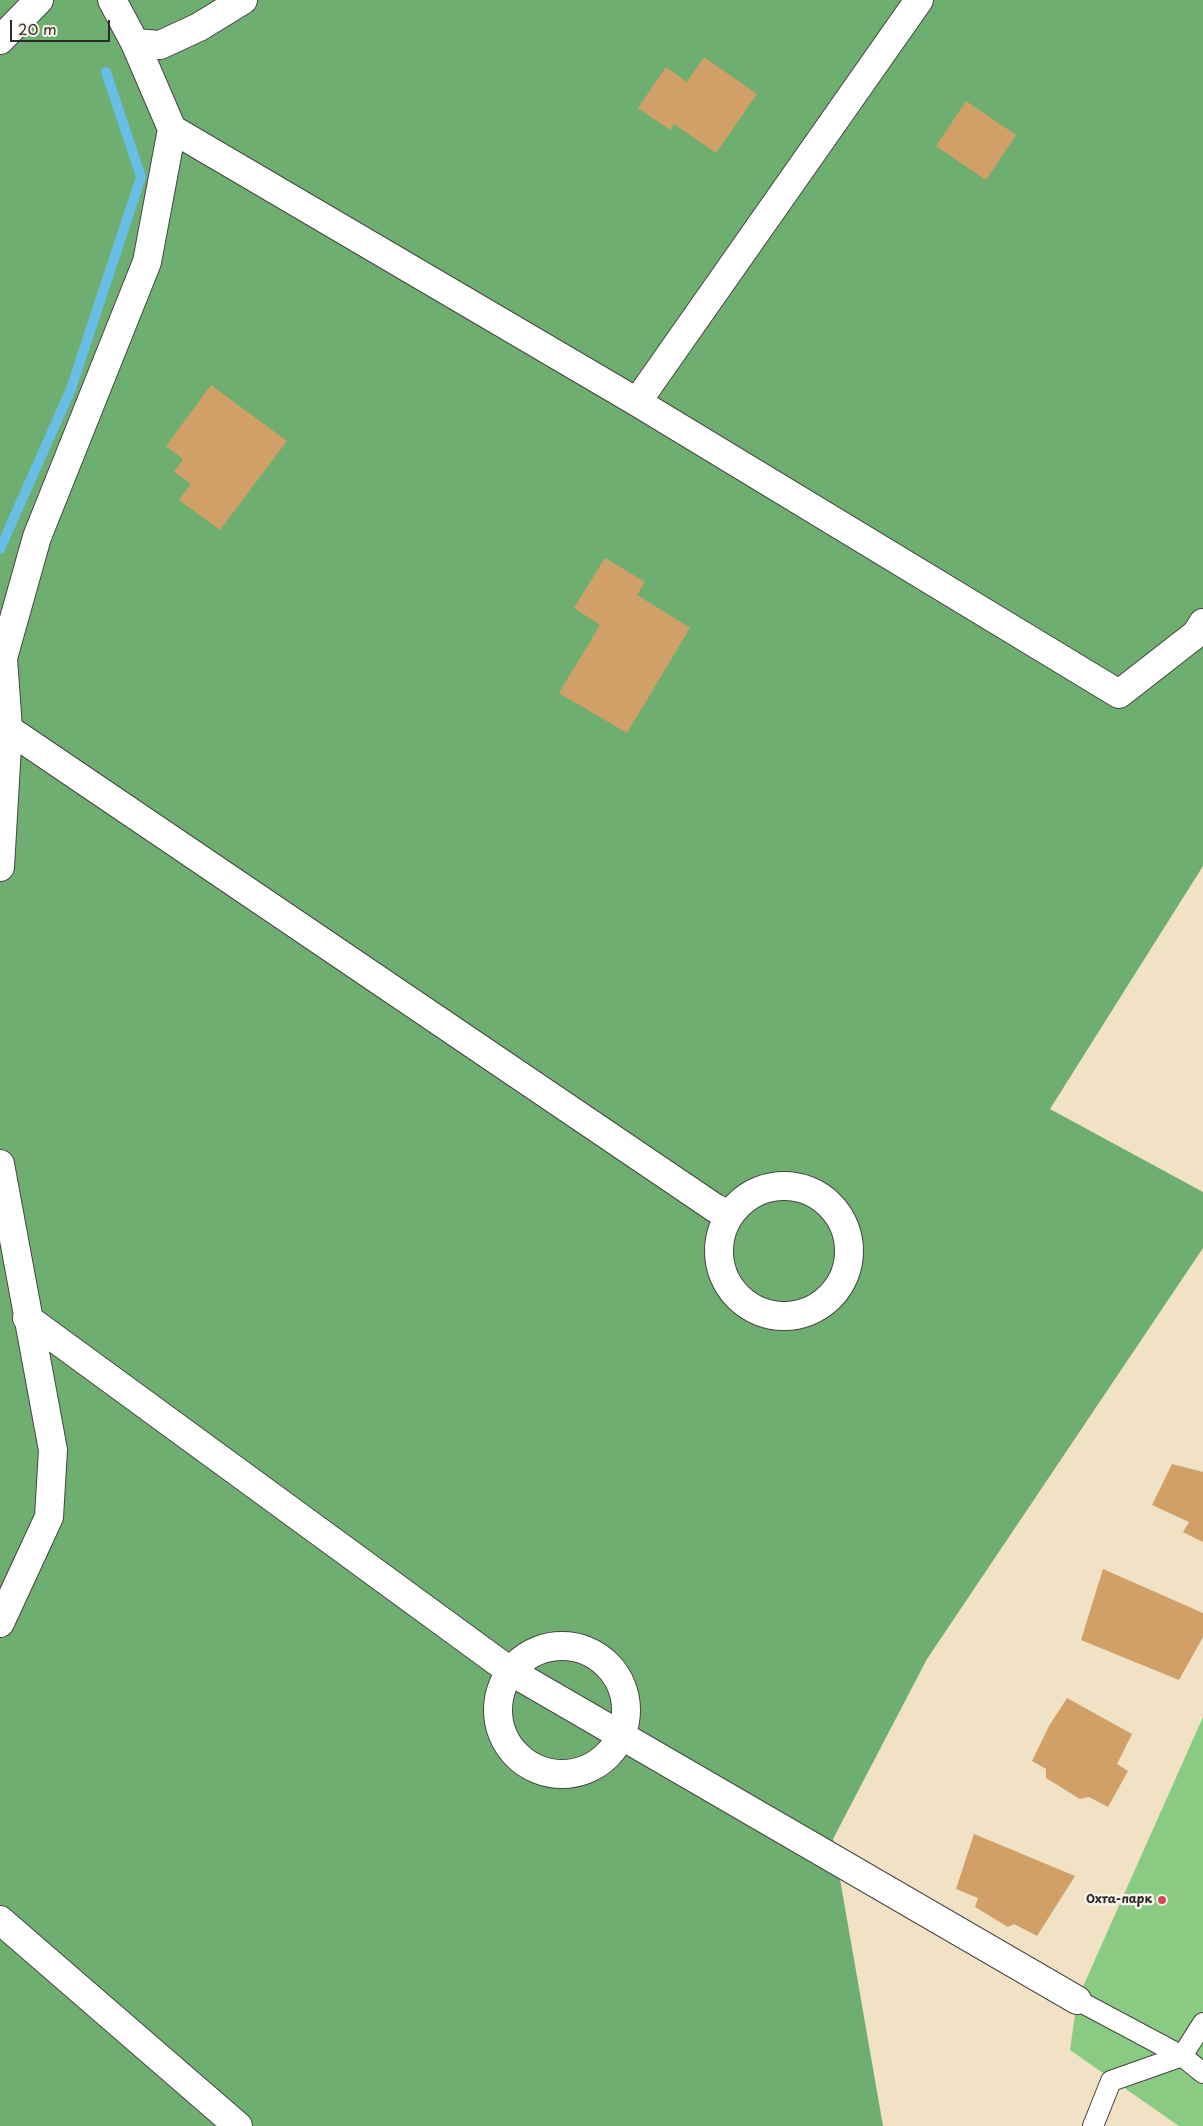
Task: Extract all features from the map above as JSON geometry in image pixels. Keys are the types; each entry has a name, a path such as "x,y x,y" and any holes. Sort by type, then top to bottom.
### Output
{"street":[{"path":"0,40 39,0"},
{"path":"0,867 8,729 3,658 37,537 147,262 172,129 135,43 112,0"},
{"path":"135,43 160,45 199,27 243,0"},
{"path":"637,402 919,0"},
{"path":"172,129 637,402 1119,694 1196,634 1203,622"},
{"path":"8,729 715,1208 728,1214"},
{"path":"0,1164 27,1318 53,1450 49,1517 0,1622"},
{"path":"788,1184 820,1196 843,1221 845,1230 850,1256 839,1288 814,1311 780,1318 747,1307 724,1281 717,1247 728,1214 754,1191 788,1184"},
{"path":"27,1318 510,1672 1077,2000"},
{"path":"545,1646 586,1648 617,1674 628,1714 613,1752 579,1774 538,1771 507,1745 496,1706 510,1672 511,1668 545,1646"},
{"path":"0,1920 238,2126"}],"lane":[{"path":"1077,2000 1182,2056 1203,2073"},
{"path":"1093,2126 1111,2081 1182,2056 1203,2023"}],"green space":[{"path":"0,0 1203,0 1203,866 1050,1109 1203,1192 1203,1248 927,1659 833,1839 883,2126 0,2126"},
{"name":"Охта-парк","path":"1203,1717 1203,2126 1179,2126 1070,2050 1077,2000"}],"building":[{"path":"704,57 757,94 716,153 674,124 670,130 638,108 666,67 687,82"},
{"path":"966,101 1016,135 986,180 936,146"},
{"path":"211,385 287,441 220,530 179,500 191,484 174,472 183,459 166,446"},
{"path":"605,558 645,582 637,595 690,628 627,733 559,693 600,625 574,608"},
{"path":"1172,1464 1203,1472 1203,1542 1183,1532 1189,1522 1152,1505"},
{"path":"1103,1569 1203,1613 1203,1637 1179,1680 1081,1640"},
{"path":"1067,1698 1132,1734 1117,1764 1128,1771 1108,1807 1089,1797 1080,1799 1046,1778 1046,1769 1032,1761 1049,1726"},
{"path":"974,1834 1075,1876 1037,1936 1014,1924 1008,1927 975,1907 978,1898 956,1889"}],"waterway":[{"path":"0,549 71,389 141,177 106,72"}],"place":[{"name":"Охта-парк","path":"1162,1900"}]}
